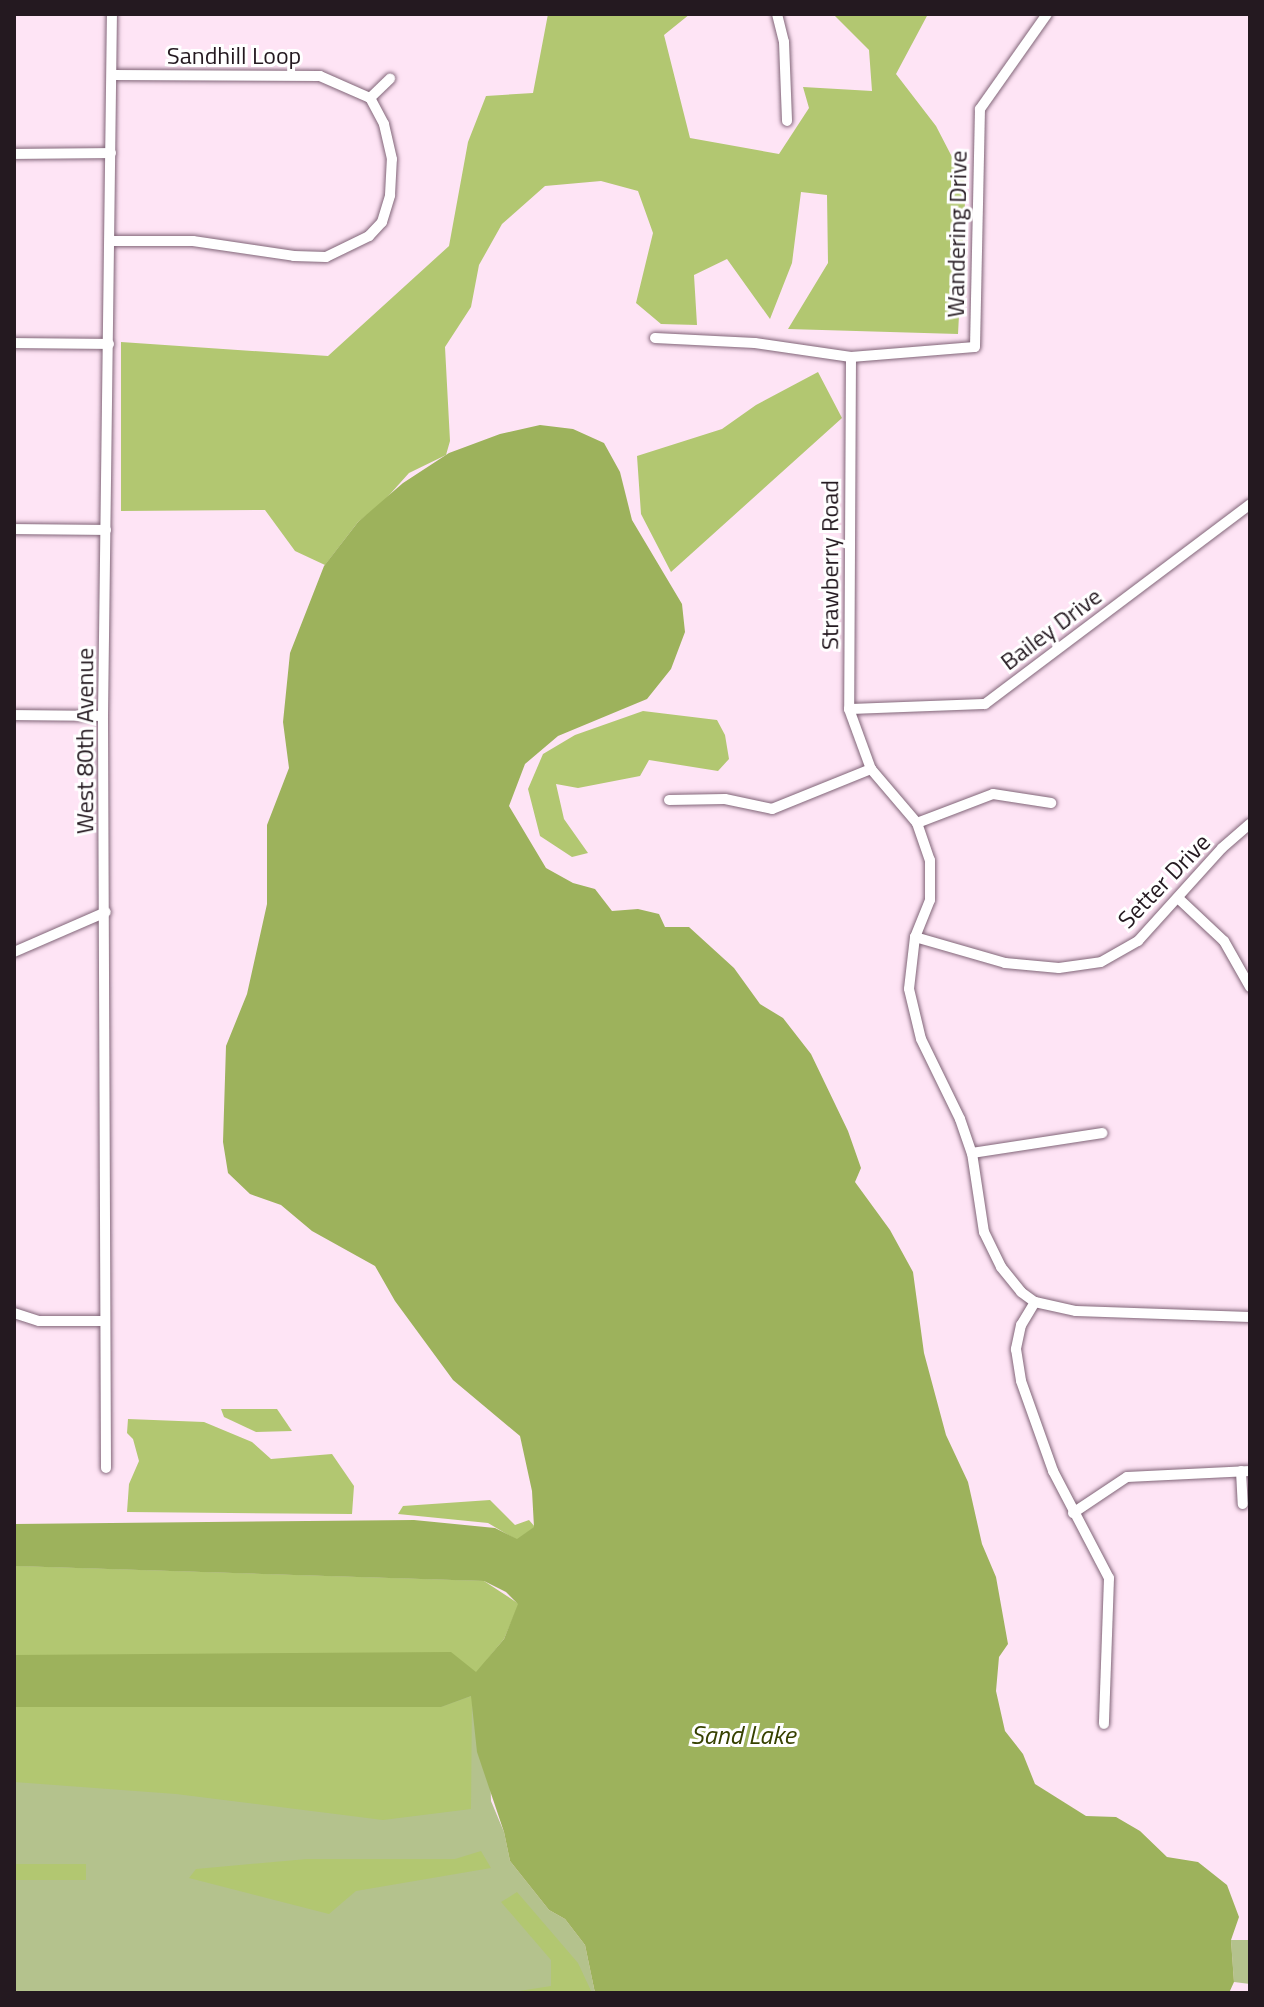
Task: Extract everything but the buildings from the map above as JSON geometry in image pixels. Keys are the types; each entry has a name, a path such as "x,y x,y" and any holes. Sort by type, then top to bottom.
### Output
{"street":[{"name":"West 80th Avenue","path":"106,1468 103,1321 106,912 103,716 112,14"},
{"path":"777,14 784,42 787,121"},
{"name":"Wandering Drive","path":"655,338 755,343 851,357 975,347 980,109 1047,14"},
{"name":"Sandhill Loop","path":"112,75 320,76 370,98"},
{"path":"110,241 193,241 294,256 326,257 369,236 382,222 390,195 392,159 384,124 370,98 390,79"},
{"path":"14,154 111,153"},
{"path":"14,343 109,344"},
{"name":"Strawberry Road","path":"851,357 849,709 871,769"},
{"name":"Bailey Drive","path":"849,709 985,704 1250,504"},
{"path":"14,529 106,530"},
{"path":"14,715 103,716"},
{"path":"669,800 725,799 772,809 871,769 917,823 930,860 930,900 915,937 909,989 921,1039 960,1119 972,1153 984,1232 993,1252 1021,1292 1035,1302 1076,1311 1250,1317"},
{"path":"917,823 993,794 1051,803"},
{"name":"Setter Drive","path":"915,937 1005,963 1059,968 1101,962 1138,941 1222,848 1250,824"},
{"path":"1178,898 1224,941 1250,987"},
{"path":"14,952 106,912"},
{"path":"972,1153 1102,1133"},
{"path":"1035,1302 1021,1325 1016,1349 1021,1381 1053,1471 1109,1578 1104,1724"},
{"path":"14,1313 39,1321 103,1321"},
{"path":"1073,1513 1127,1477 1246,1471 1243,1504"}],"shaded area":[{"path":"548,14 690,14 664,35 690,138 779,154 809,108 803,87 872,91 869,50 833,14 928,14 896,74 936,126 966,184 958,334 788,329 828,263 827,195 801,192 792,263 770,319 727,259 694,275 697,325 661,324 636,303 653,233 638,191 601,181 545,186 502,224 479,265 471,307 445,347 450,441 446,455 409,473 382,503 358,522 325,565 295,551 265,510 121,511 121,342 328,356 449,246 468,142 486,96 533,93"},
{"path":"818,372 842,418 671,572 641,514 637,456 722,429 756,405"},
{"path":"643,711 717,720 725,735 729,759 718,771 649,760 640,776 578,788 556,784 564,819 588,853 572,857 540,836 528,789 543,754 575,735"},
{"path":"221,1409 277,1409 292,1431 256,1432 224,1417"},
{"path":"128,1419 204,1422 252,1442 271,1459 332,1454 354,1486 352,1514 127,1512 129,1484 139,1461 133,1439 127,1433"},
{"path":"490,1500 515,1525 529,1520 535,1527 517,1540 488,1523 398,1514 403,1506"},
{"path":"14,1566 484,1581 491,1801 504,1832 510,1861 549,1910 565,1919 585,1945 595,1993 14,1993"},
{"path":"14,1566 484,1581 519,1604 504,1639 476,1673 457,1660 392,1655 14,1655"},
{"path":"472,1696 471,1809 383,1820 176,1794 14,1782 14,1707 441,1707"},
{"path":"481,1851 491,1868 356,1891 329,1914 189,1878 196,1869 307,1859 455,1859"},
{"path":"14,1864 86,1864 86,1880 14,1880"},
{"path":"517,1892 578,1963 592,1993 507,1993 551,1986 551,1960 501,1902"},
{"path":"1231,1940 1250,1940 1250,1984 1234,1982"}],"water":[{"name":"Sand Lake","path":"540,425 573,429 604,443 620,472 632,520 682,604 685,632 671,669 647,699 558,736 525,764 509,806 546,868 573,883 595,889 612,911 638,909 659,914 665,927 689,927 734,968 760,1004 783,1018 811,1054 848,1131 861,1168 855,1182 890,1230 913,1272 924,1353 946,1435 968,1482 982,1544 996,1577 1008,1644 999,1657 996,1691 1005,1731 1023,1754 1035,1784 1086,1816 1116,1817 1140,1831 1167,1857 1198,1862 1227,1885 1239,1917 1231,1940 1234,1982 1229,1993 595,1993 585,1945 565,1919 549,1910 510,1861 504,1832 477,1752 471,1696 441,1707 14,1707 14,1655 451,1652 476,1672 504,1639 518,1604 506,1592 484,1581 14,1566 14,1524 414,1520 495,1528 517,1539 534,1527 532,1491 520,1436 453,1380 395,1301 375,1266 312,1231 281,1205 250,1194 228,1173 223,1142 226,1046 247,994 267,904 267,825 289,768 283,722 290,653 324,566 358,522 403,483 449,453 500,434"}]}
